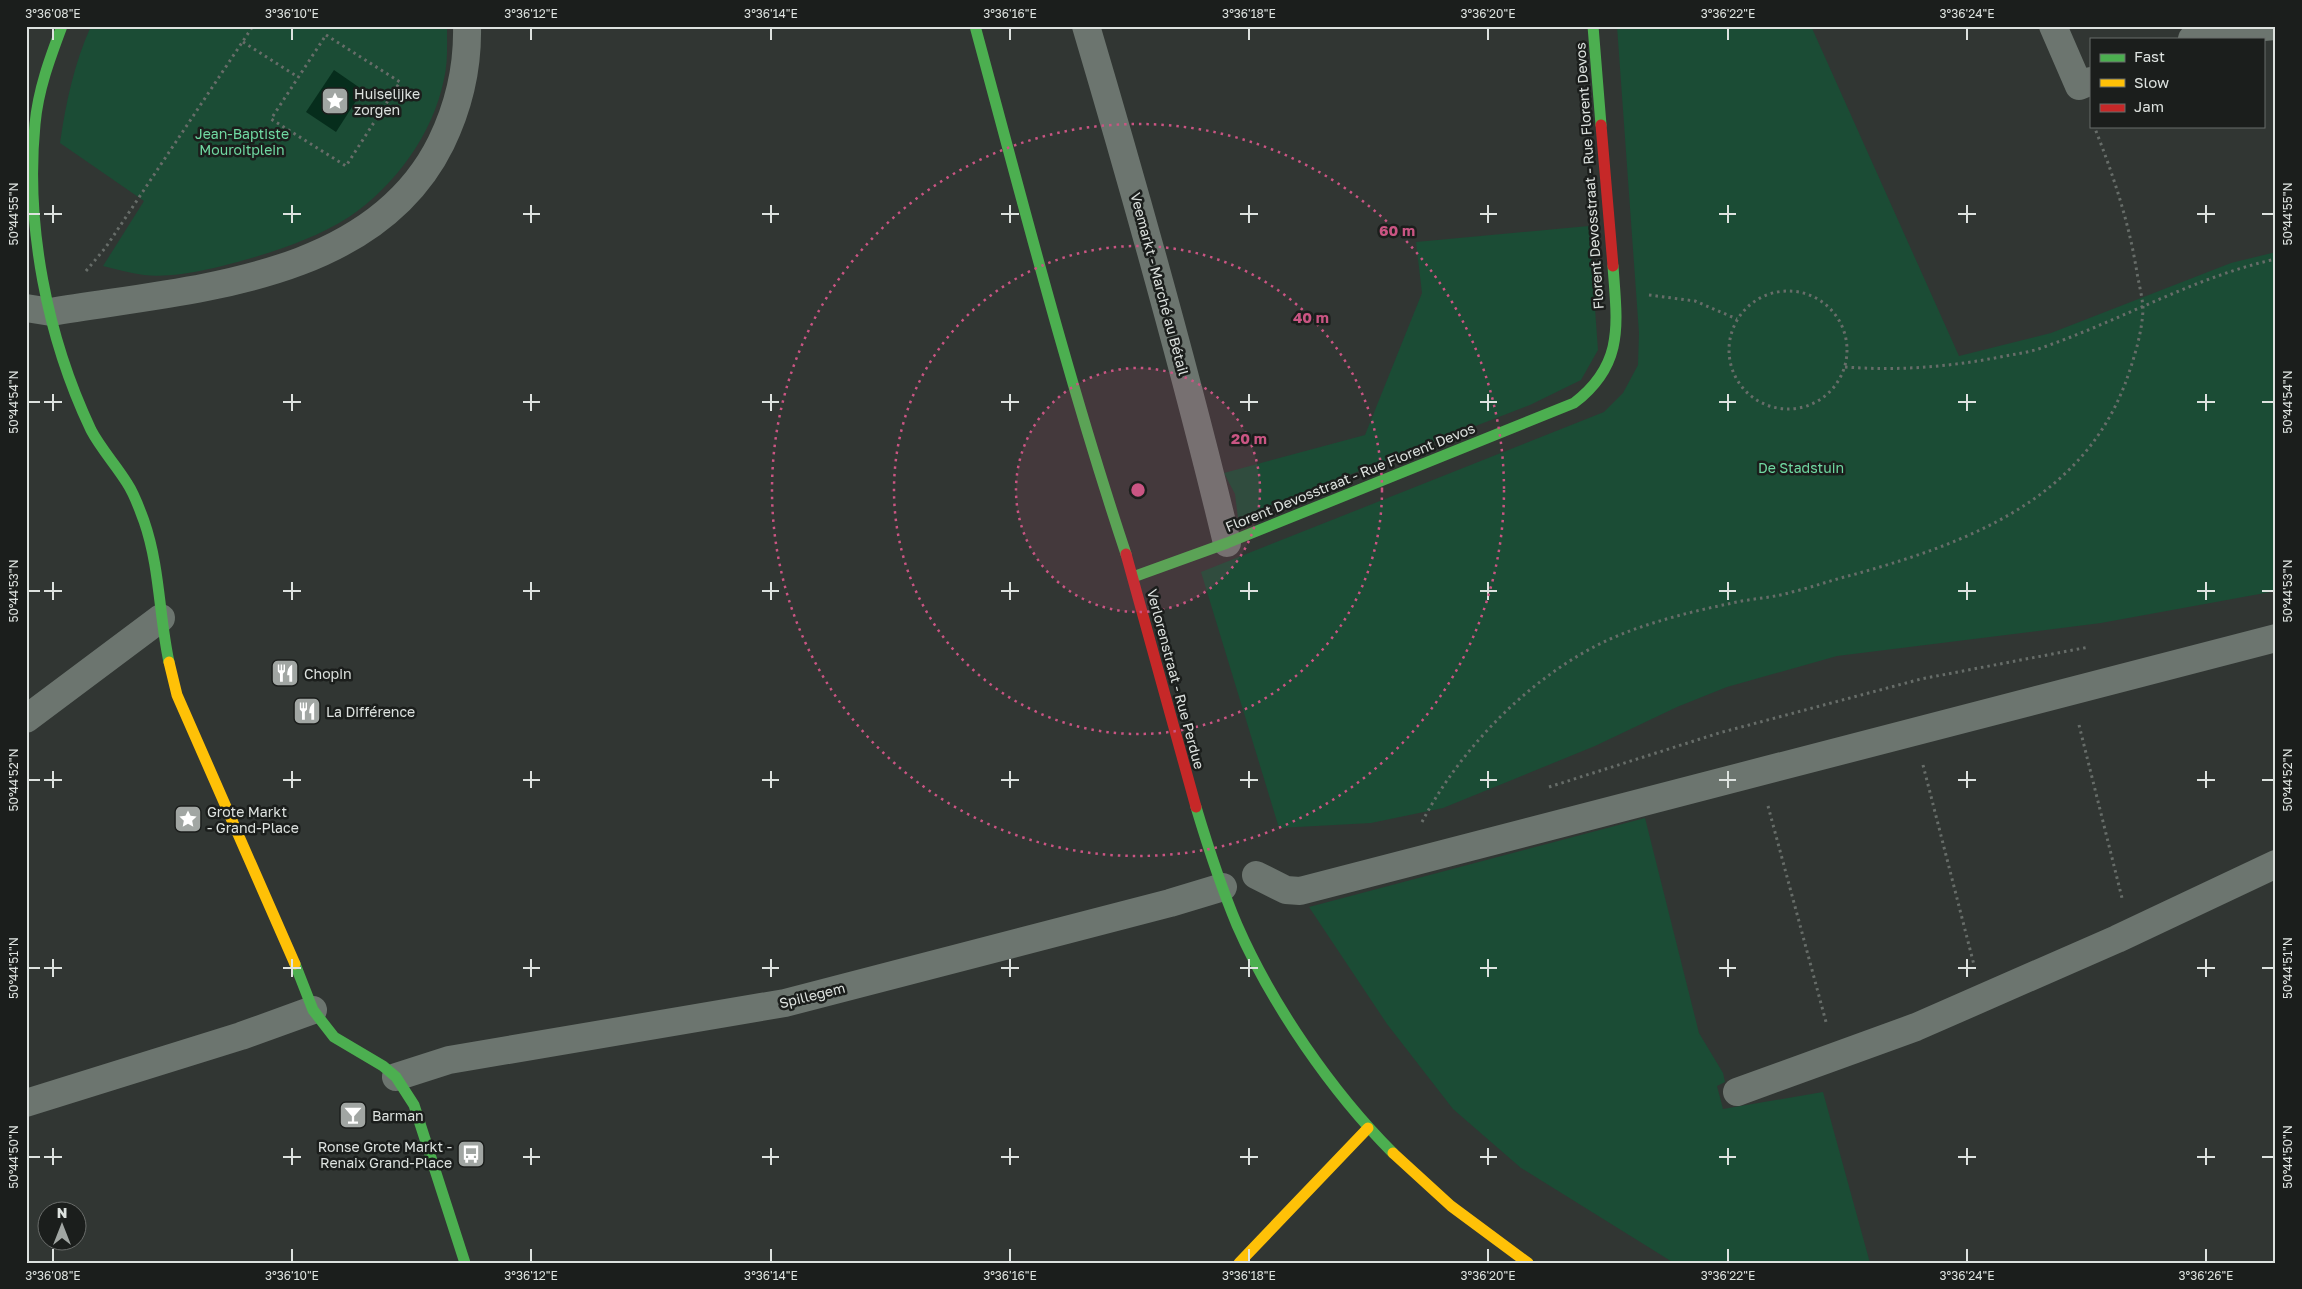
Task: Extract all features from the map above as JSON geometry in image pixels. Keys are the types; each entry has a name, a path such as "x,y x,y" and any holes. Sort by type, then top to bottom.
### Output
{"street":[{"path":"62,26 43,79 35,120 32,152 33,202 39,249 38,310 68,374 92,432 136,500 152,550 169,669 177,695 293,957 313,1010 334,1037 383,1066 396,1077 414,1105 465,1263"},
{"path":"38,310 235,281 309,258 347,240 381,217 413,188 436,154 452,120 462,86 467,50 467,26"},
{"name":"Verlorenstraat - Rue Perdue","path":"974,26 1054,321 1101,479 1133,577 1192,792 1223,887 1242,935 1287,1017 1340,1095 1368,1128 1404,1166 1444,1202 1482,1232 1528,1263"},
{"name":"Veemarkt - Marché au Bétail","path":"1086,26 1136,194 1205,450 1227,543"},
{"name":"Florent Devosstraat - Rue Florent Devos","path":"1133,577 1227,543 1574,403 1592,390 1607,372 1615,340 1615,296 1593,26"},
{"path":"2054,26 2085,83"},
{"path":"2194,38 2207,32 2275,26"},
{"path":"26,720 161,618"},
{"path":"1256,875 1286,890 1300,892 2276,638"},
{"path":"1737,1092 1916,1026 2131,932 2276,864"},
{"name":"Spillegem","path":"396,1077 449,1060 785,1003 1170,903 1223,887"},
{"path":"26,1103 241,1036 313,1010"},
{"path":"1239,1263 1368,1128"}],"path":[{"path":"38,310 106,247 254,26"},
{"path":"326,36 400,82 346,166 271,119 298,77 326,36"},
{"path":"243,42 298,77"},
{"path":"1418,829 1440,790 1468,752 1510,708 1542,681 1583,654 1625,633 1677,616 1791,593 1942,547 2007,517 2044,494 2064,476 2101,433 2117,405 2134,360 2143,308 2133,250 2122,204 2095,128"},
{"path":"1845,367 1881,370 1926,368 1972,363 2039,349 2143,308 2178,292 2236,270 2276,259"},
{"path":"1779,291 1796,291 1812,296 1827,305 1838,317 1845,333 1848,350 1845,367 1838,382 1827,395 1813,404 1797,409 1780,409 1763,405 1749,395 1738,383 1731,367 1728,350 1730,334 1737,318 1748,306 1762,296 1779,291"},
{"path":"1615,296 1633,293 1695,301 1737,318"},
{"path":"1540,790 1719,733 1921,679 2092,647"},
{"path":"2070,692 2131,932"},
{"path":"1915,733 1982,997"},
{"path":"1759,773 1835,1056"}],"green space":[{"name":"Jean-Baptiste Mouroitplein","path":"91,26 447,26 446,66 439,99 421,139 410,157 382,190 349,217 304,240 243,261 185,273 157,276 144,275 103,266 144,201 60,143 71,83"},
{"name":"De Stadstuin","path":"1617,26 1811,26 1959,356 2051,333 2231,263 2276,252 2276,591 2101,623 1837,656 1727,687 1677,707 1595,746 1443,808 1371,823 1279,828 1201,572 1604,412 1623,393 1638,365 1639,333"},
{"path":"1589,226 1598,350 1581,380 1530,405 1238,518 1235,494 1224,473 1365,435 1422,293 1416,242"},
{"path":"1645,818 1699,1033 1723,1073 1725,1082 1717,1086 1723,1109 1823,1092 1870,1263 1674,1263 1521,1168 1453,1109 1387,1024 1309,907"}],"shaded area":[{"path":"334,70 363,90 336,132 306,112"}],"traffic: fast":[{"path":"62,26 42,86 35,124 33,202 43,280 51,319 62,357 91,430 123,476 137,502 144,521 153,556 169,662"},
{"path":"975,26 1065,357 1126,554"},
{"path":"1593,26 1601,125"},
{"path":"1133,577 1227,543 1574,403 1590,388 1602,373 1610,358 1616,325 1613,266"},
{"path":"1196,807 1231,911 1251,955 1268,986 1305,1046 1326,1075 1370,1129 1393,1153"},
{"path":"295,964 313,1010 334,1037 383,1066 396,1077 414,1105 465,1263"}],"traffic: slow":[{"path":"169,662 177,695 295,964"},
{"path":"1239,1263 1368,1128"},
{"path":"1393,1153 1451,1206 1528,1263"}],"traffic: jam":[{"path":"1601,125 1613,266"},
{"path":"1126,554 1196,807"}],"place":[{"name":"Huiselijke zorgen","path":"335,101"},
{"name":"Chopin","path":"285,673"},
{"name":"La Différence","path":"307,711"},
{"name":"Grote Markt - Grand-Place","path":"188,819"},
{"name":"Barman","path":"353,1115"},
{"name":"Ronse Grote Markt - Renaix Grand-Place","path":"471,1154"}]}
